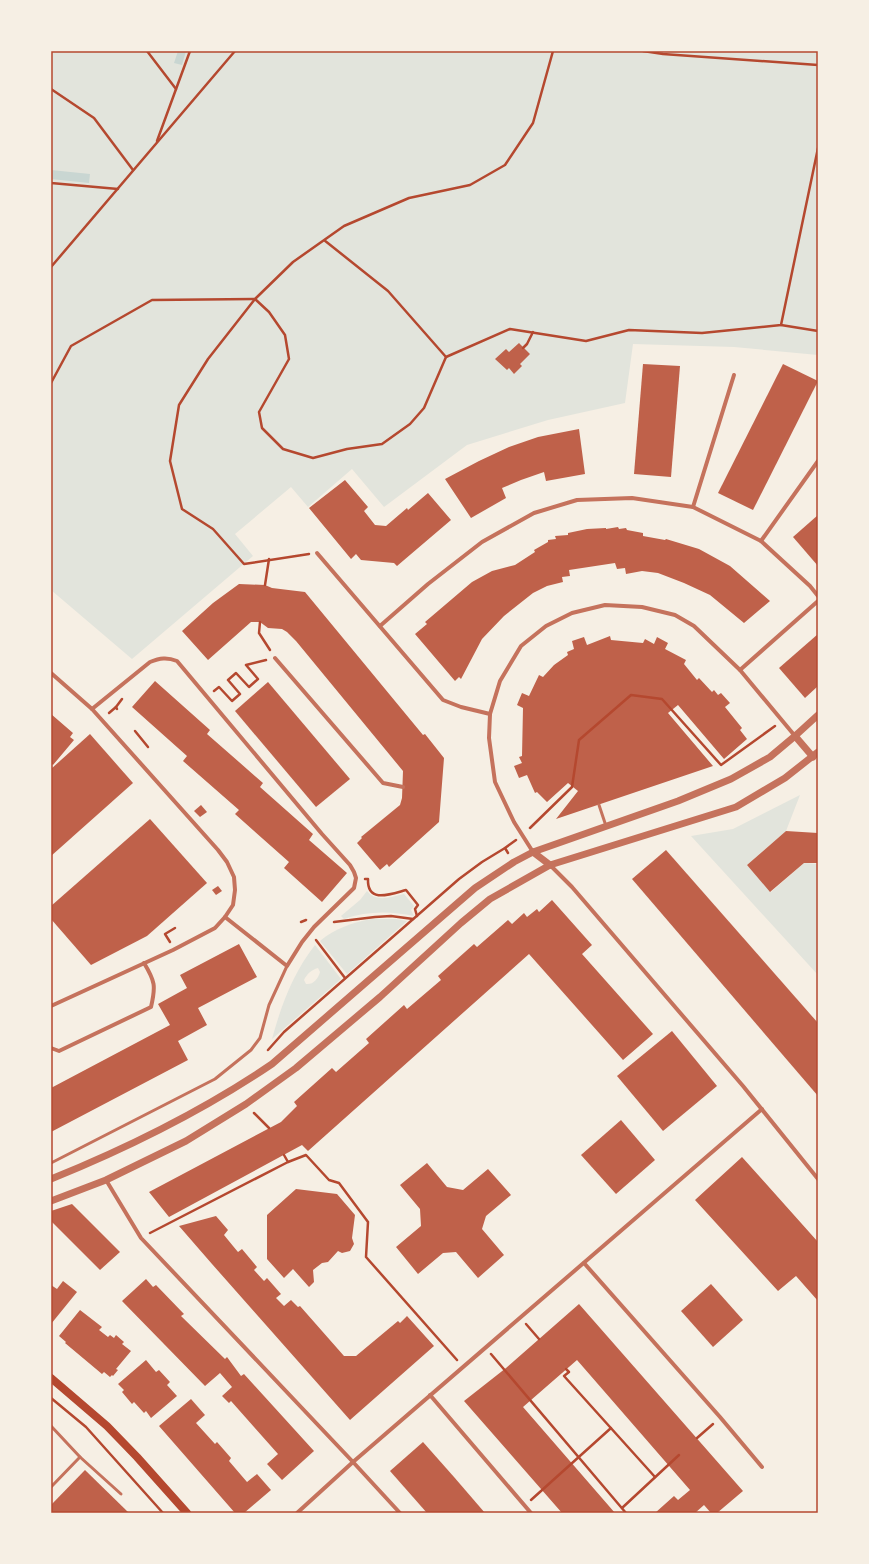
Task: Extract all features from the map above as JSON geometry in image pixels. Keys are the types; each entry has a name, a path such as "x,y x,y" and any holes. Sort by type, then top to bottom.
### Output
{"main road":[{"path":"51,1378 107,1426 187,1513"}],"street":[{"path":"693,507 734,375"},
{"path":"761,541 818,461"},
{"path":"380,626 428,584 482,542 534,513 577,500 632,498 693,507 761,541 810,586 818,596"},
{"path":"317,553 443,700 461,707 490,714"},
{"path":"740,670 818,601"},
{"path":"51,1201 106,1180 186,1141 246,1104 296,1068 380,997 461,923 490,899 550,865 736,807 785,778 816,757 795,736 740,670 694,626 675,615 642,607 605,605 572,613 546,626 521,646 500,681 490,714 489,738 495,782 514,822 533,852 550,865 572,887 762,1109 818,1179"},
{"path":"92,710 150,662 160,658 170,658 177,661 322,834 350,864 356,878 354,888 314,927 302,942 287,966 225,917"},
{"path":"276,658 383,783 402,787"},
{"path":"51,673 92,710 218,850 227,862 234,877 235,890 233,905 215,928 173,950 51,1006"},
{"path":"51,1179 108,1156 176,1122 241,1085 272,1064 475,888 514,862 533,852 678,802 731,779 770,757 818,715"},
{"path":"51,1048 59,1050 151,1007 154,996 153,977 144,963"},
{"path":"297,1513 430,1395 762,1109"},
{"path":"106,1180 141,1238 400,1513"},
{"path":"584,1263 720,1417 762,1467"},
{"path":"430,1395 531,1513"}],"lane":[{"path":"600,805 606,826"},
{"path":"51,1163 215,1079 240,1060 251,1050 260,1038 269,1005 287,966"},
{"path":"51,1426 80,1457 121,1494"},
{"path":"51,1487 80,1457"}],"path":[{"path":"147,51 177,90"},
{"path":"156,143 177,90 190,51"},
{"path":"51,267 235,51"},
{"path":"317,553 269,559 244,564 213,529 182,508 170,461 179,405 208,359 255,299 293,262 344,226 410,198 470,185 505,165 533,123 553,51"},
{"path":"642,51 663,54 818,65"},
{"path":"51,89 94,118 133,170"},
{"path":"781,325 818,148"},
{"path":"51,183 118,189"},
{"path":"324,240 388,291 446,357"},
{"path":"51,383 71,346 152,300 255,299 269,312 285,334 289,359 259,412 262,428 283,449 313,458 347,449 382,444 410,424 424,408 446,357 510,329 586,341 629,330 702,333 781,325 818,331"},
{"path":"523,348 527,344 532,332"},
{"path":"265,584 269,559"},
{"path":"207,696 219,687 232,701 240,694 228,680 236,673 249,687 258,679 246,665 276,658 259,634 260,622"},
{"path":"541,816 572,787 579,740 631,695 662,699 721,765 782,721"},
{"path":"135,731 148,747"},
{"path":"268,1050 284,1032 417,916 471,870 505,848"},
{"path":"368,879 371,893 378,896 385,896 406,890 418,905 415,909 417,916"},
{"path":"334,922 391,916 414,919"},
{"path":"173,950 166,934 175,928"},
{"path":"316,940 346,978"},
{"path":"246,1104 269,1128"},
{"path":"284,1155 288,1162"},
{"path":"141,1238 288,1162 306,1155 329,1180 339,1183 368,1222 366,1257 463,1367"},
{"path":"520,1318 539,1339"},
{"path":"486,1348 626,1513"},
{"path":"566,1369 569,1372 564,1376 655,1477"},
{"path":"51,1398 86,1427 163,1513"},
{"path":"697,1438 720,1417"},
{"path":"542,1490 611,1428"},
{"path":"622,1508 679,1455"}],"shaded area":[{"path":"51,51 818,51 818,355 734,347 633,344 625,403 548,420 467,445 384,507 352,469 308,507 291,487 235,534 253,556 132,659 51,590"},
{"path":"178,51 186,51 182,65 174,63"},
{"path":"51,170 90,174 89,183 51,179"},
{"path":"800,795 786,831 747,865 771,892 804,863 818,864 818,975 691,836 733,829"},
{"path":"367,891 371,895 379,898 389,898 404,894 414,906 411,910 414,916 396,913 370,913 344,919 341,916 360,900"},
{"path":"371,919 396,919 407,921 347,974 320,941 326,936 344,927"},
{"path":"315,945 341,979 272,1039 279,1014 294,978","holes":["318,968 320,972 315,981 311,984 306,984 304,980 310,972"]}],"building":[{"path":"519,343 530,354 520,364 522,366 514,374 509,368 507,370 495,359 506,349 509,352"},
{"path":"643,364 680,366 671,477 634,474"},
{"path":"783,364 818,381 753,510 718,493"},
{"path":"579,429 585,474 546,481 544,472 521,480 502,488 506,498 471,518 445,479 509,447 538,437"},
{"path":"345,480 368,507 364,511 375,525 386,526 428,493 451,520 397,566 394,563 361,560 356,554 351,559 309,508"},
{"path":"818,515 818,566 793,537"},
{"path":"618,527 619,529 626,528 627,530 643,533 643,536 666,539 699,549 730,566 770,601 744,623 710,595 658,573 642,571 626,574 625,568 617,569 615,563 569,570 570,576 562,577 563,582 547,586 533,593 504,616 482,639 461,679 459,677 455,681 415,634 427,624 425,622 472,582 492,571 515,565 535,552 534,550 548,542 548,540 556,539 555,536 568,535 568,533 587,529 606,529"},
{"path":"239,584 265,585 272,588 305,592 423,735 425,734 444,758 439,822 389,867 387,864 380,870 357,843 362,838 361,837 400,805 402,798 403,771 296,641 282,629 268,628 260,622 251,622 208,660 182,631 213,603"},
{"path":"818,634 818,686 805,698 779,668"},
{"path":"610,636 611,640 643,643 645,639 654,644 657,637 668,643 665,649 686,660 684,664 697,680 699,678 712,692 714,690 718,695 721,693 730,703 725,707 742,728 740,730 747,739 724,759 678,705 668,713 713,766 556,819 578,791 568,783 547,802 537,792 535,793 527,775 519,778 514,766 522,763 519,757 522,756 523,708 517,705 522,693 529,696 539,675 543,677 554,665 568,655 567,652 574,649 572,641 584,637 587,645"},
{"path":"155,681 210,730 207,734 263,783 260,787 313,834 309,840 347,873 322,902 284,868 289,862 235,814 239,810 183,761 187,756 132,707"},
{"path":"268,682 350,779 316,807 235,711"},
{"path":"51,714 73,733 70,737 74,740 53,765 51,763"},
{"path":"90,734 133,783 51,856 51,769"},
{"path":"201,805 207,812 200,817 194,811"},
{"path":"150,819 207,883 147,936 91,965 51,919 51,906"},
{"path":"786,831 818,833 818,863 804,863 770,892 747,865"},
{"path":"666,850 818,1023 818,1096 632,879"},
{"path":"218,886 222,891 216,895 212,890"},
{"path":"552,900 592,945 582,954 653,1034 623,1060 529,954 308,1151 302,1145 169,1217 149,1192 281,1122 297,1106 294,1102 332,1068 336,1072 369,1043 366,1039 404,1005 407,1009 441,980 438,976 474,944 477,947 508,920 512,924 524,913 527,917 537,909 539,912"},
{"path":"239,944 257,977 198,1008 207,1025 178,1041 188,1060 51,1132 51,1088 170,1025 158,1004 187,988 180,975"},
{"path":"672,1031 717,1086 663,1131 617,1076"},
{"path":"621,1120 655,1160 616,1194 581,1155"},
{"path":"742,1157 818,1242 818,1301 796,1276 778,1291 695,1200"},
{"path":"427,1163 447,1187 463,1190 488,1169 511,1195 486,1216 482,1229 504,1255 478,1278 456,1252 443,1253 418,1274 396,1247 421,1226 420,1209 400,1185"},
{"path":"296,1189 337,1194 355,1215 352,1238 354,1244 350,1251 342,1253 338,1251 328,1262 322,1263 313,1270 314,1282 309,1287 293,1269 284,1278 267,1259 267,1215"},
{"path":"72,1204 120,1252 100,1270 51,1221 51,1211"},
{"path":"216,1216 228,1230 224,1235 238,1252 242,1249 257,1267 254,1270 264,1281 267,1278 281,1294 276,1298 284,1306 291,1300 298,1307 300,1306 344,1356 356,1356 398,1321 400,1323 407,1316 434,1346 350,1420 179,1226"},
{"path":"146,1279 153,1287 156,1285 184,1314 181,1316 225,1359 227,1357 241,1376 244,1374 314,1451 282,1480 267,1464 278,1454 231,1401 229,1403 222,1396 232,1387 220,1373 205,1386 122,1301"},
{"path":"63,1281 77,1292 51,1324 51,1285 57,1289"},
{"path":"711,1284 743,1320 713,1347 681,1311"},
{"path":"579,1304 743,1491 717,1513 711,1513 704,1505 695,1513 655,1513 674,1496 678,1500 690,1490 577,1360 523,1407 615,1513 562,1513 464,1401 506,1368"},
{"path":"80,1310 102,1327 99,1330 108,1337 110,1335 114,1338 116,1335 124,1342 122,1344 131,1351 116,1369 118,1370 113,1376 112,1375 110,1377 104,1372 102,1374 65,1343 66,1342 59,1336"},
{"path":"146,1360 156,1372 159,1370 170,1382 167,1385 177,1396 151,1418 146,1411 144,1413 134,1402 132,1404 122,1392 124,1390 118,1384"},
{"path":"191,1399 205,1415 196,1423 215,1444 217,1442 231,1458 229,1461 247,1482 257,1474 271,1490 244,1513 235,1513 159,1426"},
{"path":"423,1442 485,1513 427,1513 390,1471"},
{"path":"85,1470 129,1513 51,1513 51,1505"}]}
